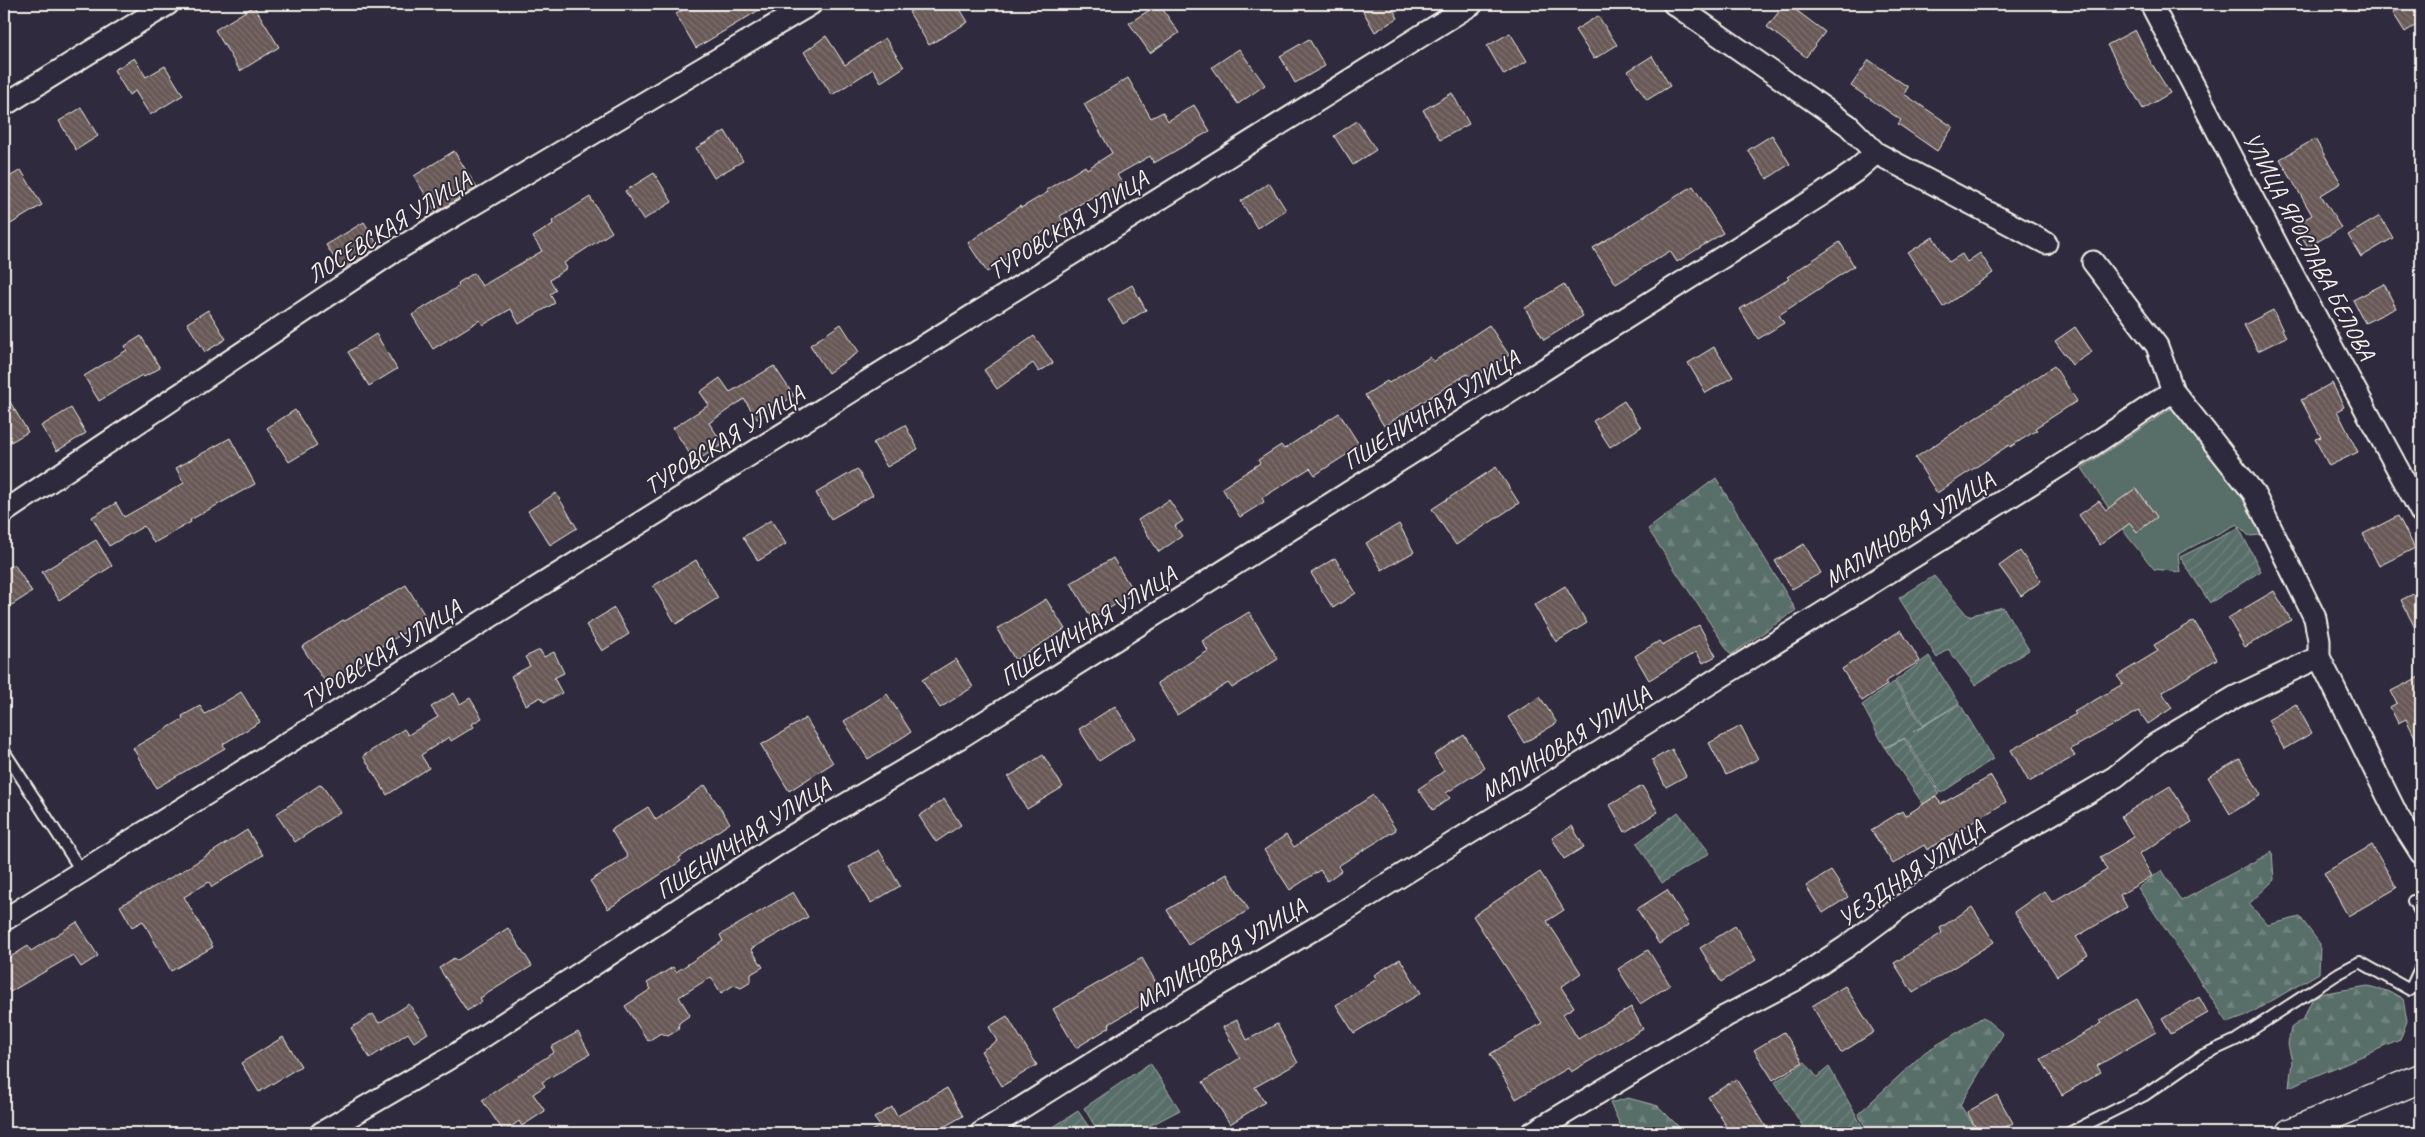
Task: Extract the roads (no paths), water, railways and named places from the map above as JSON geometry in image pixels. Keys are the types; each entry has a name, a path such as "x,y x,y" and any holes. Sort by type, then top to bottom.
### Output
{"highway":[{"path":"2290,1133 2421,1078"}],"street":[{"path":"4,105 168,4"},
{"name":"ЛОСЕВСКАЯ УЛИЦА","path":"4,512 393,252 812,4"},
{"name":"ТУРОВСКАЯ УЛИЦА","path":"4,920 1472,4"},
{"path":"1674,4 1848,125 1876,153 2046,243"},
{"name":"УЛИЦА ЯРОСЛАВА БЕЛОВА","path":"2151,4 2279,250 2421,512"},
{"name":"ПШЕНИЧНАЯ УЛИЦА","path":"321,1133 458,1053 780,843 959,738 1788,216 1854,172 1876,153"},
{"path":"2093,262 2157,346 2173,390 2253,492 2315,618 2319,640 2319,657 2398,817 2421,852"},
{"name":"МАЛИНОВАЯ УЛИЦА","path":"981,1133 1160,1020 1341,913 1676,705 2085,450 2173,390"},
{"name":"УЕЗДНАЯ УЛИЦА","path":"1532,1133 1726,1016 1797,979 1846,947 1904,904 1995,847 2115,777 2156,744 2235,697 2319,657"}],"lane":[{"path":"4,751 82,872"},
{"path":"2413,901 2421,913"},
{"path":"2069,1133 2144,1095 2203,1055 2236,1040 2339,973 2360,962 2410,990 2421,966"}]}
